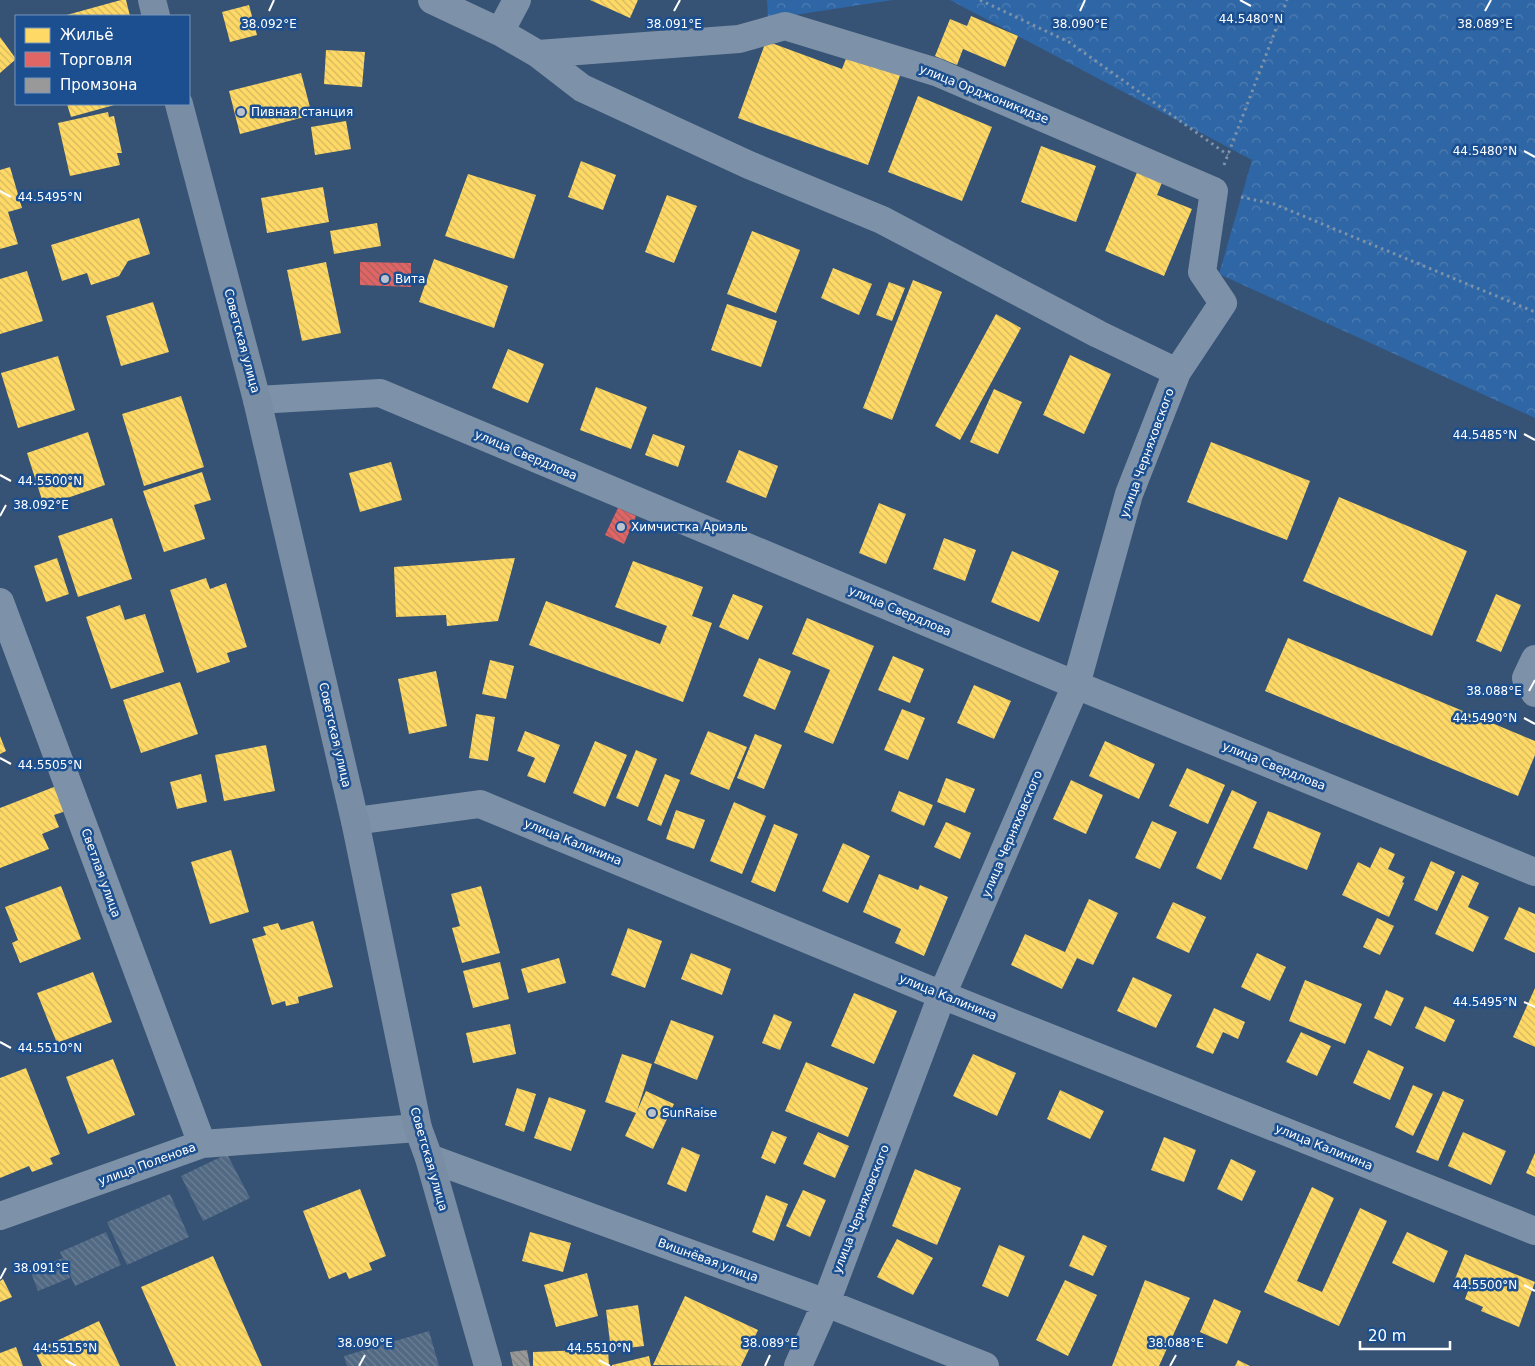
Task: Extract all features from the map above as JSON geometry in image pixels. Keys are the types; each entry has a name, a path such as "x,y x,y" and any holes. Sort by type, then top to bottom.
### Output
{"street":[{"path":"152,0 156,15"},
{"path":"432,0 500,32 538,54 582,88 749,165 882,220 1098,334 1177,372"},
{"path":"500,32 517,0"},
{"name":"улица Орджоникидзе","path":"538,54 740,39 785,26 936,72 1214,191"},
{"name":"Советская улица","path":"179,105 257,400 355,821 418,1128 429,1158 488,1366"},
{"name":"улица Черняховского","path":"798,1366 826,1303 942,995 1076,685 1129,494 1177,372 1223,303 1202,272 1214,191"},
{"name":"улица Свердлова","path":"257,400 380,393 1076,685 1535,872"},
{"name":"Светлая улица","path":"0,602 202,1144"},
{"path":"1535,659 1526,678 1535,693"},
{"name":"улица Калинина","path":"355,821 480,804 942,995 1535,1231"},
{"name":"улица Поленова","path":"0,1216 202,1144 418,1128"},
{"name":"Вишнёвая улица","path":"429,1158 826,1303 985,1366"}],"path":[{"path":"980,0 1069,42 1228,154"},
{"path":"1287,0 1214,191 1274,204 1535,312"}],"green space":[{"path":"767,0 893,0 768,19"},
{"path":"950,0 1535,0 1535,418 1219,274 1252,160"}],"building: Жильё":[{"path":"126,0 130,15 67,15"},
{"path":"590,0 638,0 630,18"},
{"path":"249,5 257,35 230,42 222,12"},
{"path":"971,16 1018,36 1005,67 963,49 957,65 935,56 950,19 967,26"},
{"path":"0,37 15,60 0,73"},
{"path":"766,41 842,69 849,51 902,70 868,165 738,118"},
{"path":"326,50 365,52 362,87 324,84"},
{"path":"301,73 312,115 240,134 229,91"},
{"path":"918,96 992,127 962,201 888,172"},
{"path":"67,105 114,105 71,117"},
{"path":"108,112 109,117 114,116 122,153 117,153 120,165 70,176 58,123"},
{"path":"346,121 351,149 315,155 311,127"},
{"path":"1041,146 1096,166 1076,222 1021,202"},
{"path":"581,161 616,175 603,210 568,197"},
{"path":"10,167 22,208 8,212 18,244 0,249 0,170"},
{"path":"1138,170 1163,180 1157,195 1192,209 1164,276 1105,251"},
{"path":"468,174 536,195 514,259 445,236"},
{"path":"323,187 329,222 267,233 261,198"},
{"path":"667,195 697,206 674,263 645,252"},
{"path":"139,218 150,254 128,261 119,276 91,285 87,273 62,281 51,245"},
{"path":"377,223 381,246 334,254 330,231"},
{"path":"752,231 800,250 776,313 727,294"},
{"path":"434,259 508,286 494,328 419,302"},
{"path":"326,262 341,333 302,341 287,270"},
{"path":"833,268 872,284 859,315 821,298"},
{"path":"27,271 43,321 0,334 0,279"},
{"path":"913,280 942,292 892,420 863,408"},
{"path":"889,282 905,288 892,321 876,315"},
{"path":"153,302 169,352 121,366 106,316"},
{"path":"727,304 777,321 761,367 711,350"},
{"path":"996,314 1021,328 960,440 935,426"},
{"path":"508,349 544,364 528,403 492,388"},
{"path":"1070,355 1111,374 1084,434 1043,415"},
{"path":"58,356 75,410 18,428 1,373"},
{"path":"596,387 647,407 631,449 580,430"},
{"path":"994,389 1022,402 998,454 970,442"},
{"path":"181,396 204,467 144,486 122,414"},
{"path":"88,432 105,485 44,506 27,453"},
{"path":"653,434 685,446 678,467 645,455"},
{"path":"1211,442 1310,481 1287,540 1187,502"},
{"path":"739,450 778,466 766,498 726,482"},
{"path":"391,462 402,500 360,512 349,473"},
{"path":"202,472 211,500 194,505 205,539 164,552 143,491"},
{"path":"1339,497 1467,551 1432,636 1303,581"},
{"path":"879,503 906,514 886,564 859,553"},
{"path":"112,518 132,579 78,597 58,536"},
{"path":"944,538 976,550 965,581 933,569"},
{"path":"1012,551 1059,571 1039,622 991,602"},
{"path":"57,558 69,594 46,602 34,566"},
{"path":"515,558 498,621 447,626 446,615 396,617 394,567"},
{"path":"633,561 703,587 692,616 712,623 683,702 529,645 546,601 660,644 667,626 615,607"},
{"path":"206,578 210,589 226,583 247,647 227,653 230,662 197,673 170,590"},
{"path":"733,594 763,606 748,640 719,627"},
{"path":"1496,594 1521,605 1501,652 1476,641"},
{"path":"120,605 125,620 145,614 164,672 111,689 86,617"},
{"path":"807,618 874,646 833,744 804,732 830,670 792,654"},
{"path":"1288,638 1535,741 1535,755 1518,796 1265,691"},
{"path":"893,656 924,669 910,703 878,690"},
{"path":"759,658 791,671 775,710 743,696"},
{"path":"490,660 514,666 506,699 482,694"},
{"path":"436,671 447,726 409,734 398,679"},
{"path":"180,682 198,734 141,753 123,700"},
{"path":"974,685 1011,701 994,739 957,723"},
{"path":"902,709 925,718 908,760 884,750"},
{"path":"476,714 495,717 488,761 469,758"},
{"path":"525,731 560,745 545,783 527,776 535,758 517,751"},
{"path":"708,731 747,747 729,790 690,774"},
{"path":"755,734 782,745 764,789 737,778"},
{"path":"0,736 6,751 0,754"},
{"path":"595,741 627,755 605,807 573,793"},
{"path":"1105,741 1155,764 1139,799 1089,776"},
{"path":"266,745 275,791 224,801 215,755"},
{"path":"636,750 657,759 638,807 616,798"},
{"path":"1187,768 1225,785 1208,824 1169,806"},
{"path":"201,774 207,802 177,809 170,782"},
{"path":"665,774 680,780 661,826 647,820"},
{"path":"946,778 975,789 965,813 937,802"},
{"path":"1071,780 1103,795 1086,834 1053,819"},
{"path":"59,785 69,810 54,815 59,827 42,834 49,849 0,868 0,808"},
{"path":"1232,790 1257,802 1221,880 1196,868"},
{"path":"899,791 933,805 924,826 891,811"},
{"path":"734,802 766,816 742,874 710,861"},
{"path":"676,810 705,820 694,849 666,839"},
{"path":"1268,811 1321,833 1307,870 1253,848"},
{"path":"1152,821 1177,832 1160,869 1135,858"},
{"path":"946,822 971,833 960,859 934,847"},
{"path":"774,824 798,834 775,892 751,882"},
{"path":"843,843 870,856 848,903 822,891"},
{"path":"1380,847 1395,854 1388,869 1405,877 1389,917 1342,895 1358,862 1370,868"},
{"path":"231,850 249,912 210,924 191,862"},
{"path":"1431,861 1455,872 1437,911 1414,900"},
{"path":"879,874 918,890 920,885 948,897 924,956 895,943 901,929 863,912"},
{"path":"1462,875 1479,883 1468,907 1489,917 1473,952 1435,934"},
{"path":"61,886 81,939 20,963 12,943 18,940 5,907"},
{"path":"481,886 500,953 462,963 452,928 460,926 451,894"},
{"path":"1089,899 1118,913 1093,965 1077,958 1062,989 1011,965 1025,934 1065,952"},
{"path":"1173,902 1206,917 1189,953 1156,938"},
{"path":"1519,907 1535,914 1535,953 1504,939"},
{"path":"1377,918 1394,926 1380,955 1363,947"},
{"path":"313,921 333,987 298,997 299,1003 286,1006 285,1001 272,1005 252,939 266,935 263,927 278,923 281,930"},
{"path":"628,928 662,941 645,988 611,975"},
{"path":"691,953 731,969 722,995 681,979"},
{"path":"1257,953 1286,967 1270,1001 1241,987"},
{"path":"559,958 566,983 528,993 521,969"},
{"path":"500,962 509,999 473,1008 463,971"},
{"path":"93,972 112,1022 57,1043 37,993"},
{"path":"1133,977 1172,995 1156,1028 1117,1011"},
{"path":"1305,980 1362,1004 1345,1044 1289,1021"},
{"path":"1535,988 1535,1047 1513,1037"},
{"path":"1386,990 1404,998 1391,1026 1374,1018"},
{"path":"854,993 897,1011 874,1064 831,1046"},
{"path":"1425,1006 1455,1020 1445,1042 1415,1028"},
{"path":"1214,1008 1245,1022 1238,1039 1223,1032 1213,1054 1196,1047"},
{"path":"774,1014 792,1022 780,1050 762,1043"},
{"path":"671,1020 714,1036 697,1080 654,1063"},
{"path":"510,1024 516,1054 473,1063 466,1033"},
{"path":"1301,1032 1331,1046 1317,1076 1286,1062"},
{"path":"1368,1050 1404,1067 1390,1100 1353,1083"},
{"path":"622,1054 652,1064 637,1111 646,1091 674,1104 653,1149 625,1136 636,1113 605,1102"},
{"path":"973,1054 1016,1073 997,1116 953,1096"},
{"path":"113,1059 135,1115 88,1134 66,1077"},
{"path":"806,1062 868,1088 848,1137 785,1111"},
{"path":"26,1068 60,1154 50,1158 53,1164 32,1172 29,1166 0,1178 0,1078"},
{"path":"1413,1085 1433,1094 1413,1136 1395,1127"},
{"path":"517,1088 536,1094 524,1132 505,1125"},
{"path":"1060,1090 1104,1111 1090,1139 1047,1119"},
{"path":"1443,1091 1464,1100 1438,1161 1416,1152"},
{"path":"549,1097 586,1110 571,1151 534,1138"},
{"path":"772,1131 787,1137 775,1164 761,1158"},
{"path":"818,1132 849,1146 835,1178 803,1164"},
{"path":"1463,1132 1506,1151 1491,1185 1448,1166"},
{"path":"1164,1137 1196,1150 1184,1182 1151,1170"},
{"path":"682,1147 700,1155 686,1192 667,1184"},
{"path":"1535,1153 1535,1177 1526,1173"},
{"path":"1231,1159 1256,1171 1242,1201 1217,1189"},
{"path":"915,1169 961,1188 937,1245 892,1226"},
{"path":"1312,1187 1334,1198 1297,1281 1322,1292 1360,1208 1387,1221 1339,1326 1264,1292"},
{"path":"360,1189 386,1256 369,1263 372,1270 349,1279 346,1272 329,1279 303,1211"},
{"path":"803,1190 826,1200 810,1237 786,1226"},
{"path":"766,1195 788,1204 774,1241 752,1232"},
{"path":"530,1232 571,1243 563,1272 522,1261"},
{"path":"1407,1232 1448,1251 1434,1283 1392,1263"},
{"path":"1083,1235 1107,1246 1093,1276 1069,1266"},
{"path":"897,1239 933,1258 913,1295 877,1277"},
{"path":"999,1245 1025,1256 1008,1297 982,1286"},
{"path":"1465,1254 1535,1282 1519,1327 1481,1311 1483,1307 1465,1299 1468,1291 1453,1284"},
{"path":"213,1256 262,1366 176,1366 141,1287"},
{"path":"587,1273 598,1316 556,1327 544,1285"},
{"path":"3,1279 12,1297 0,1302 0,1281"},
{"path":"1065,1280 1097,1295 1068,1356 1036,1340"},
{"path":"1145,1280 1190,1298 1159,1366 1112,1366"},
{"path":"685,1296 758,1330 741,1366 653,1365"},
{"path":"1214,1299 1241,1311 1227,1344 1200,1332"},
{"path":"638,1305 644,1346 611,1350 606,1310"},
{"path":"99,1321 120,1366 42,1366 35,1351"},
{"path":"16,1347 23,1366 0,1366 0,1353"},
{"path":"608,1349 609,1366 533,1366 533,1352"},
{"path":"649,1356 651,1366 612,1366 612,1365"},
{"path":"1238,1360 1250,1366 1235,1366"}],"building: Торговля":[{"path":"360,262 411,263 411,287 360,285"},
{"path":"618,508 636,516 624,544 605,535"}],"building: Промзона":[{"path":"527,1350 530,1366 513,1366 510,1352"}],"building: Прочее":[{"path":"227,1154 250,1198 203,1221 181,1176"},
{"path":"170,1194 189,1237 127,1265 107,1222"},
{"path":"106,1232 121,1265 75,1286 65,1264 70,1278 38,1291 30,1270 63,1258 60,1252"},
{"path":"429,1331 439,1366 347,1366 344,1356"}],"place":[{"name":"Пивная станция","path":"241,112"},
{"name":"Вита","path":"385,279"},
{"name":"Химчистка Ариэль","path":"621,527"},
{"name":"SunRaise","path":"652,1113"}]}
